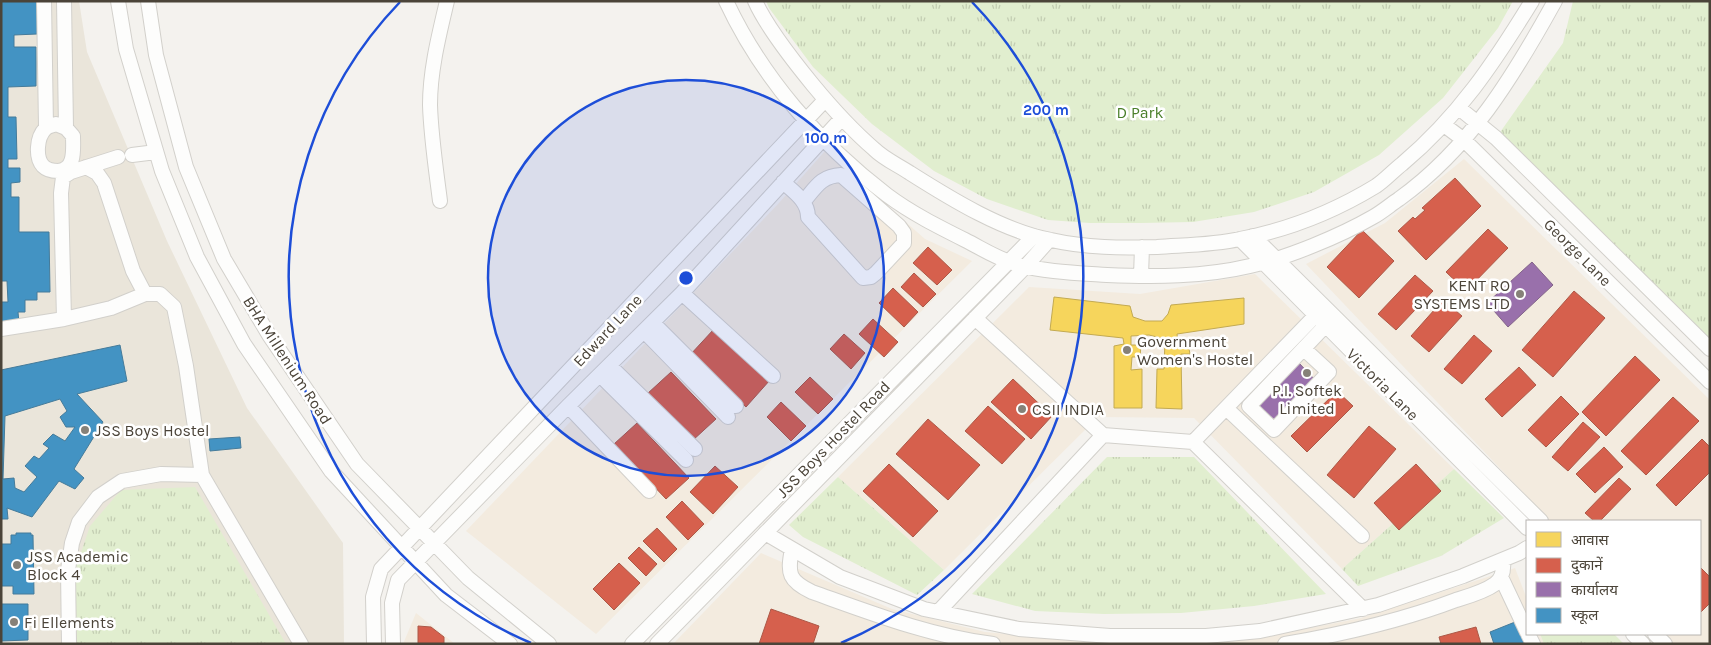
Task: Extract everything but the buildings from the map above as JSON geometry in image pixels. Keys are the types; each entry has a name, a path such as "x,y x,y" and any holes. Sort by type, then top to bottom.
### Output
{"street":[{"path":"44,1 46,127 40,136 38,149 42,165 48,170 69,170 118,157"},
{"path":"64,1 66,128"},
{"name":"BHA Millenium Road","path":"118,1 126,50 162,171 197,257 244,344 331,471 446,595 510,644"},
{"name":"BHA Millenium Road","path":"148,1 156,55 186,167 224,259 269,335 357,464 468,578 549,644"},
{"path":"440,201 430,104 433,69 447,1"},
{"path":"726,1 738,26 784,96 805,120 853,167 889,197 942,229 1008,261 1069,273 1142,276 1200,274 1250,266 1302,250 1374,217 1414,188 1446,161 1491,108 1534,40 1555,1"},
{"path":"755,1 761,14 805,75 825,100 875,151 931,186 991,219 1034,236 1091,247 1190,245 1246,238 1290,226 1334,208 1377,185 1427,143 1459,108 1476,86 1532,1"},
{"name":"Edward Lane","path":"374,644 373,597 382,569 825,100"},
{"name":"George Lane","path":"1459,108 1496,138 1710,349"},
{"name":"Edward Lane","path":"393,644 392,603 398,580 568,406 682,293 842,118"},
{"path":"46,127 56,124 66,128 72,136 72,160 69,170 63,177 60,193 64,319"},
{"name":"George Lane","path":"1444,125 1464,140 1710,382"},
{"path":"132,156 156,152"},
{"path":"86,167 98,173 104,183 133,271 145,294"},
{"path":"783,182 804,201 808,209 808,217 863,278 871,277 876,273 904,243 904,233 900,226 841,175 830,175 822,179 804,201"},
{"name":"JSS Boys Hostel Road","path":"632,644 1034,236"},
{"name":"Victoria Lane","path":"1246,238 1541,520"},
{"name":"JSS Boys Hostel Road","path":"657,644 1026,266 1049,240"},
{"path":"1142,247 1142,276"},
{"name":"Victoria Lane","path":"1269,260 1315,316 1526,527"},
{"path":"682,293 773,376"},
{"path":"1,329 64,319 110,308 145,294 160,294 167,299 174,307 186,366 202,475 301,644"},
{"path":"1193,442 1315,316"},
{"path":"975,318 1103,435 1193,442 1363,608"},
{"path":"1304,349 1329,372 1274,430 1249,406 1326,326"},
{"path":"648,327 732,411"},
{"path":"605,370 691,455"},
{"path":"568,406 649,490"},
{"path":"1226,408 1362,536"},
{"path":"938,612 1103,435"},
{"path":"69,644 68,570 72,543 79,522 98,497 122,481 161,474 202,475"},
{"path":"788,485 801,496"},
{"path":"765,533 840,577 924,609 1019,629 1110,636 1206,636 1260,631 1378,605 1463,576 1526,548"},
{"path":"792,549 789,563 790,576 798,585 812,592 904,624 993,644"},
{"path":"1285,644 1324,637 1420,614 1478,592 1495,584 1501,577 1504,569 1503,560"},
{"path":"1501,577 1526,629"},
{"path":"1634,635 1643,644"},
{"path":"1656,635 1665,644"}],"shaded area":[{"path":"1,1 79,1 87,52 167,241 247,408 343,543 344,644 1,644"},
{"path":"825,151 925,239 972,261 596,634 466,531 778,204"},
{"path":"1464,159 1710,400 1710,644 1666,644 1658,635 1701,635 1701,520 1549,520 1306,264 1385,223"},
{"path":"1255,274 1454,469 1342,569 1194,418 1098,417 944,570 838,477 1029,287 1140,294"},
{"path":"761,553 892,609 985,632 1122,644 673,644"},
{"path":"1515,568 1526,596 1526,635 1540,635 1544,644 1168,644 1259,638 1361,618"},
{"path":"416,613 455,644 403,644"}],"green space":[{"name":"D Park","path":"766,1 1513,1 1498,28 1443,98 1379,155 1314,192 1254,212 1193,222 1090,223 1048,220 987,199 934,171 872,124 813,67 769,8"},
{"path":"1573,1 1710,1 1710,349 1496,138 1563,43"},
{"path":"1107,457 1194,457 1326,594 1254,606 1181,613 1104,614 1035,611 972,594"},
{"path":"1454,469 1504,518 1441,556 1358,586 1342,569"},
{"path":"838,477 944,570 917,595 803,537 789,525"},
{"path":"195,487 286,644 77,644 74,573 90,526 121,490"},
{"path":"1540,635 1615,635 1624,644 1544,644"}],"place":[{"name":"KENT RO SYSTEMS LTD","path":"1520,294"},
{"name":"Government Women's Hostel","path":"1127,350"},
{"name":"P.I. Softek Limited","path":"1307,373"},
{"name":"CSII INDIA","path":"1022,409"},
{"name":"JSS Boys Hostel","path":"85,430"},
{"name":"JSS Academic Block 4","path":"17,565"},
{"name":"Fi Ellements","path":"14,622"}]}
